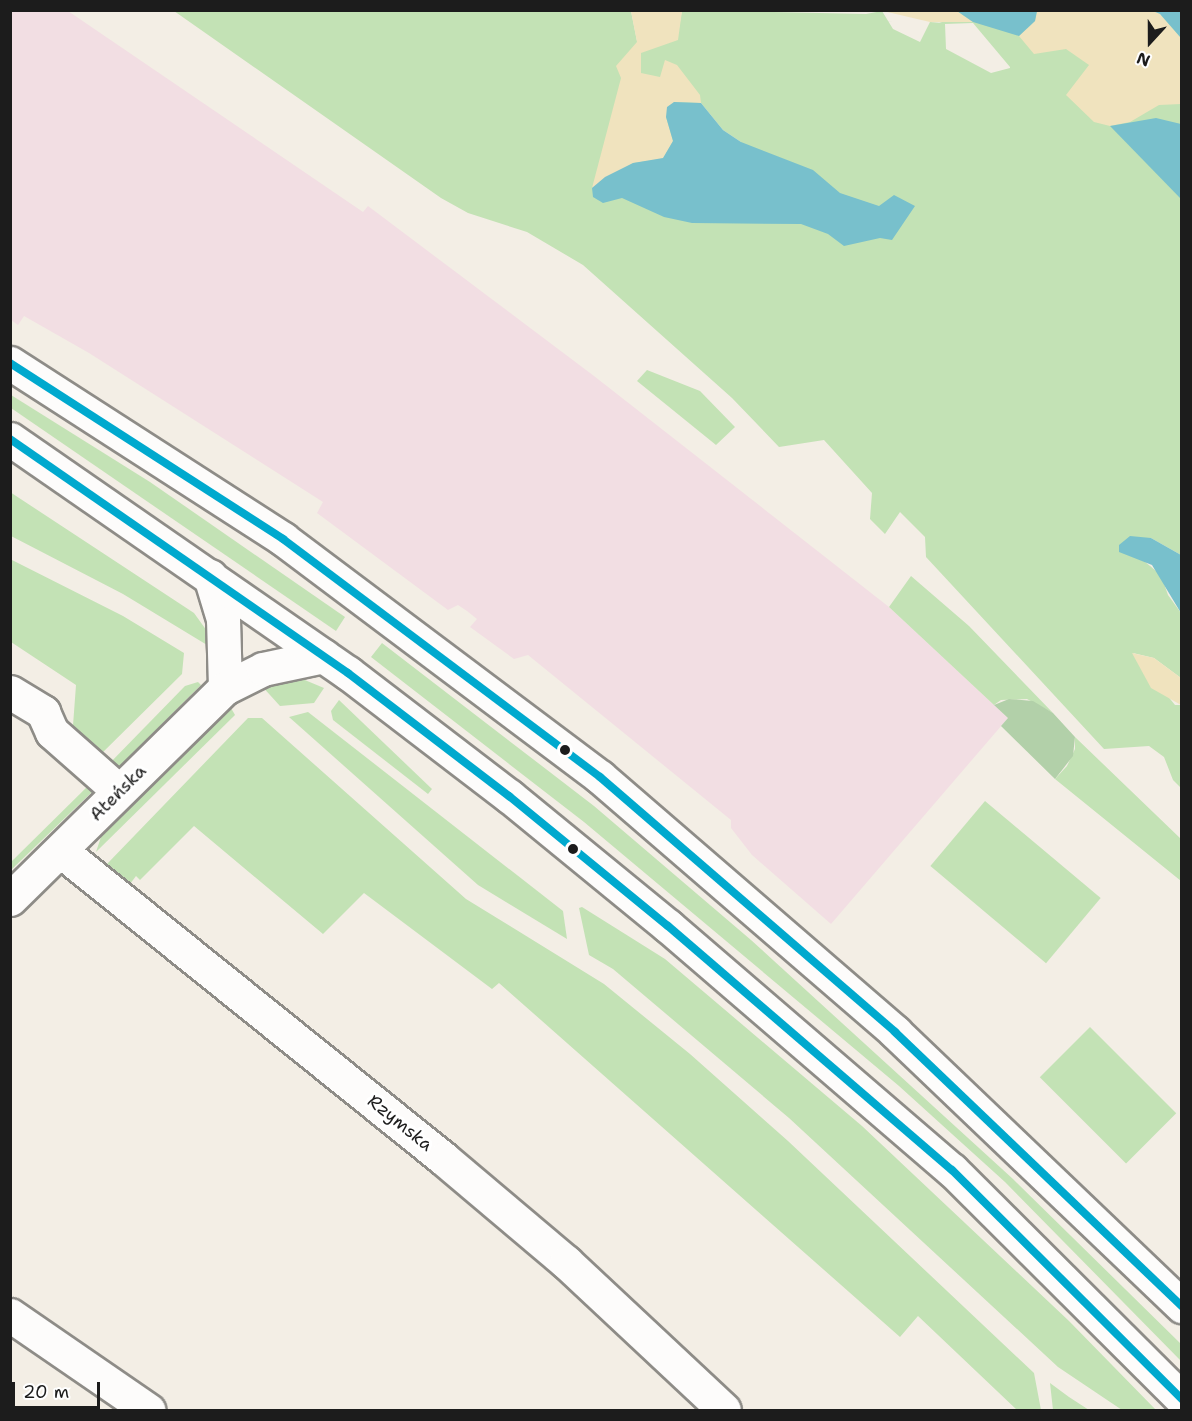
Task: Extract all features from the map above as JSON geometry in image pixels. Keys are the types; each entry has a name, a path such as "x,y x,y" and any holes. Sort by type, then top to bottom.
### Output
{"main road":[{"path":"10,363 283,539 600,777 886,1024 994,1123 1182,1306"},
{"path":"10,439 324,656 568,843 896,1119 1052,1265 1182,1399"},
{"path":"210,576 223,619 225,688"},
{"name":"Ateńska","path":"10,899 62,851 119,791 225,688 263,669 324,656"},
{"path":"10,692 43,712 52,732 119,791"},
{"name":"Rzymska","path":"62,851 452,1166 566,1262 724,1410"},
{"path":"10,1315 148,1410"}],"shaded area":[{"path":"11,11 68,11 363,212 368,206 594,376 889,607 1008,718 831,924 752,855 731,828 731,820 528,655 514,659 470,627 477,619 467,611 458,605 448,610 317,513 323,502 89,353 24,316 18,325 11,320"}],"green space":[{"path":"682,10 866,14 882,11 893,29 920,42 930,22 942,23 910,11 1153,11 1181,25 1181,555 1151,538 1144,561 1161,575 1168,595 1181,613 1181,678 1154,658 1133,653 1175,705 1181,705 1181,788 1173,780 1164,757 1149,746 1104,749 926,557 925,537 900,512 885,534 870,519 872,493 824,440 779,447 732,398 583,265 527,232 468,213 441,198 174,11 631,11 637,41 678,34","holes":["973,23 1010,67 1010,68 991,73 946,49 945,24","701,103 723,130 741,142 670,127"]},
{"path":"647,370 700,391 735,427 716,445 637,381"},
{"path":"11,395 150,482 345,617 336,631 11,408"},
{"path":"10,492 194,613 212,638 212,648 123,594 11,536"},
{"path":"10,559 123,616 184,653 182,674 96,759 72,739 76,685 11,642"},
{"path":"911,576 969,626 1053,713 1027,699 1001,700 994,705 889,607"},
{"path":"382,643 594,806 751,940 1013,1179 1181,1344 1181,1361 1005,1182 899,1086 584,822 371,657"},
{"path":"300,678 324,688 314,703 280,706 260,684"},
{"path":"198,682 201,685 116,770 107,766 185,686"},
{"path":"1009,699 1033,701 1053,713 1075,737 1073,756 1055,779 1001,726 1008,718 994,705"},
{"path":"339,700 432,789 428,794 333,720 331,711"},
{"path":"231,708 235,715 96,852 101,837"},
{"path":"308,712 563,911 567,939 478,885 289,717"},
{"path":"248,718 262,718 466,899 604,984 690,1054 788,1141 1034,1373 1041,1410 1017,1410 918,1316 900,1337 499,983 492,989 364,893 323,934 194,826 140,880 136,876 130,884 107,864"},
{"path":"1075,737 1181,839 1181,881 1055,779 1067,766 1075,749"},
{"path":"92,782 94,790 11,870 11,862"},
{"path":"985,801 1101,898 1046,963 930,866"},
{"path":"582,907 665,959 862,1126 1069,1321 1156,1410 1122,1410 1058,1367 789,1118 613,969 589,955 579,908"},
{"path":"1090,1027 1176,1113 1126,1163 1040,1077"},
{"path":"1050,1383 1069,1397 1089,1410 1053,1410"}],"sand":[{"path":"631,11 682,11 678,40 641,53 641,73 660,77 665,60 677,65 700,95 701,103 674,102 666,117 673,141 663,159 633,163 592,188 621,78 616,66 637,42"},
{"path":"883,11 957,11 973,22 930,22"},
{"path":"1037,11 1153,11 1160,14 1181,38 1181,104 1159,105 1130,122 1110,126 1094,122 1066,95 1089,65 1066,49 1034,54 1019,36 1035,21"},
{"path":"1132,653 1154,658 1181,678 1181,705 1151,688"}],"water":[{"path":"957,11 1037,11 1035,21 1019,36 973,22"},
{"path":"1153,11 1181,11 1181,38 1160,14"},
{"path":"674,102 701,103 723,130 741,142 813,170 840,193 879,206 894,195 915,206 892,240 880,238 844,246 828,234 801,224 692,223 664,217 622,198 603,203 593,197 592,188 605,177 633,163 663,158 673,141 666,117 667,107"},
{"path":"1156,118 1181,124 1181,199 1110,126"},
{"path":"1130,536 1151,538 1181,555 1181,613 1152,565 1119,552 1119,545"}],"transit line":[{"path":"10,363 283,539 600,777 895,1032 1182,1306"},
{"path":"10,439 348,673 509,796 668,926 952,1170 1182,1399"}]}
